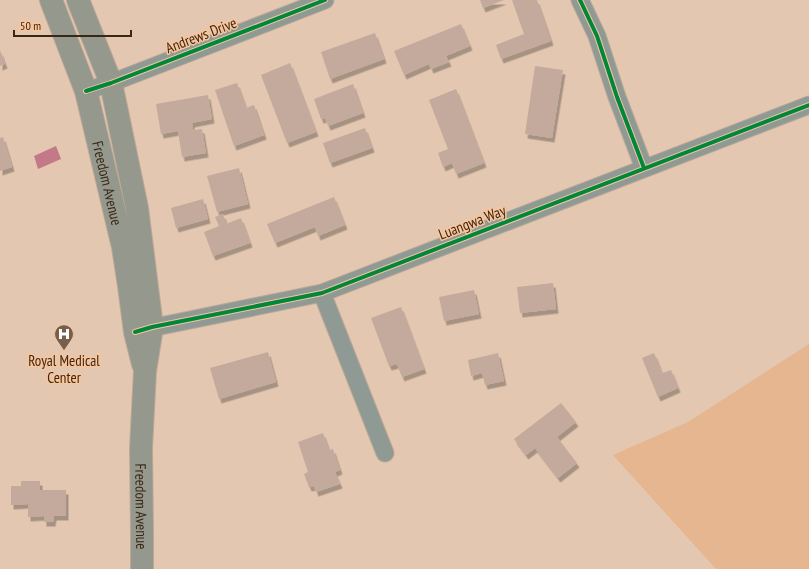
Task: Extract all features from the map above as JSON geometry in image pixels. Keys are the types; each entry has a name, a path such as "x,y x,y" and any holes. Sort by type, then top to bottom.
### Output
{"main road":[{"name":"Freedom Avenue","path":"51,0 86,91 123,248 130,286 143,330"},
{"name":"Freedom Avenue","path":"78,0 111,83 137,208 145,371 141,448 142,569"}],"street":[{"name":"Andrews Drive","path":"86,91 111,83 325,0"},
{"path":"580,0 597,36 617,96 644,168"},
{"name":"Luangwa Way","path":"143,330 322,292 809,105"},
{"path":"322,292 385,453"}],"shaded area":[{"path":"56,146 61,159 38,169 34,156"},
{"path":"809,344 809,569 716,569 613,455 688,422"}],"building":[{"path":"480,0 504,0 483,8"},
{"path":"512,0 537,0 551,41 501,59 496,45 524,34"},
{"path":"461,24 470,46 446,56 449,62 431,69 429,64 404,75 394,51"},
{"path":"375,33 384,59 330,79 321,52"},
{"path":"0,50 5,64 0,66"},
{"path":"290,63 316,132 287,143 261,75"},
{"path":"535,66 563,70 552,138 525,134"},
{"path":"237,83 246,108 254,105 264,135 234,146 215,90"},
{"path":"353,84 363,113 328,126 325,118 321,119 314,99"},
{"path":"456,89 484,163 456,174 452,163 443,167 438,153 448,149 429,100"},
{"path":"208,95 212,119 192,123 193,130 202,129 206,153 182,157 178,131 161,134 156,104"},
{"path":"365,128 372,148 330,163 323,143"},
{"path":"3,137 12,167 0,171 0,138"},
{"path":"239,168 248,204 217,212 207,176"},
{"path":"334,197 345,225 318,236 315,227 275,243 267,224"},
{"path":"203,199 208,219 176,228 171,208"},
{"path":"223,214 226,224 241,218 250,243 213,256 204,232 219,226 215,217"},
{"path":"553,283 556,309 520,313 517,287"},
{"path":"474,290 479,314 444,321 439,297"},
{"path":"401,307 424,369 402,377 397,364 389,366 371,318"},
{"path":"268,352 276,382 219,399 210,368"},
{"path":"498,353 504,381 485,385 482,373 471,376 468,360"},
{"path":"654,353 662,373 671,370 678,388 658,397 642,358"},
{"path":"561,403 576,422 557,437 577,463 558,478 535,448 526,455 514,439"},
{"path":"323,433 329,450 333,449 340,470 335,472 340,484 316,492 314,486 309,487 304,474 308,472 298,442"},
{"path":"21,481 40,481 40,490 66,490 66,516 54,516 53,522 44,522 44,516 28,517 28,504 11,505 11,486 21,486"}],"cycle path":[{"path":"86,91 111,83 325,0"},
{"path":"580,0 597,36 617,97 644,168"},
{"path":"135,332 152,327 322,293 809,105"}],"place":[{"name":"Royal Medical Center","path":"64,351"}]}
